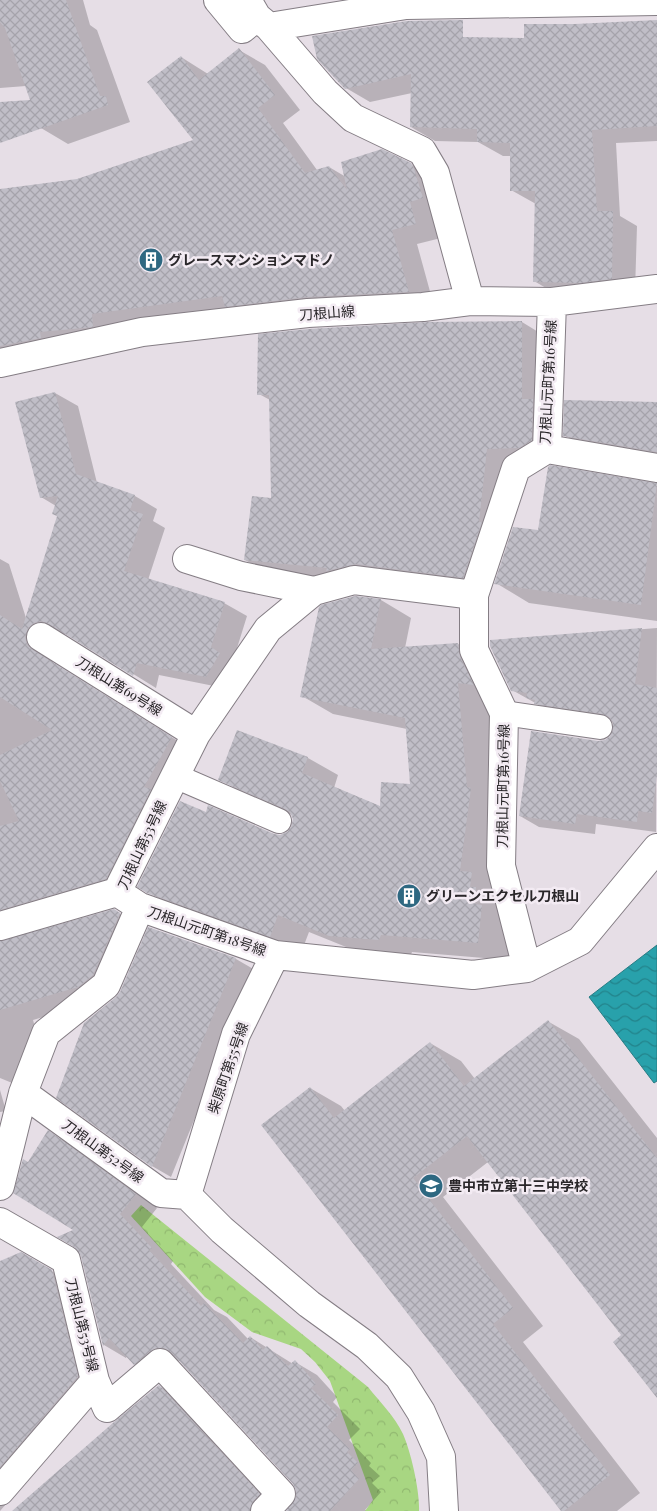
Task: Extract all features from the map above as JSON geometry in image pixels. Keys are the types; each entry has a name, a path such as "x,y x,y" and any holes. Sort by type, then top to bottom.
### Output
{"street":[{"path":"218,0 242,29 257,15 406,5 657,1"},
{"path":"257,15 325,92 353,118 422,151 435,173 470,301"},
{"name":"刀根山線","path":"0,363 142,332 308,313 423,307 470,301 552,302 657,289"},
{"name":"刀根山元町第16号線","path":"527,968 502,866 504,713 474,650 474,595 516,468 547,449 552,302"},
{"path":"547,449 657,468"},
{"path":"187,559 241,576 314,591 354,580 474,595"},
{"name":"刀根山第53号線","path":"0,1186 23,1093 46,1033 106,985 140,907 117,892 196,734 268,629 314,591"},
{"name":"刀根山第69号線","path":"41,637 196,734"},
{"path":"275,955 473,975 527,968 580,941 657,848"},
{"path":"0,926 117,892"},
{"name":"刀根山元町第18号線","path":"140,907 275,955"},
{"name":"柴原町第55号線","path":"187,1195 236,1034 275,955"},
{"name":"刀根山第52号線","path":"23,1093 161,1193 187,1195"},
{"path":"187,1195 229,1236 309,1304 367,1346 399,1377 421,1412 441,1457 444,1511"},
{"name":"刀根山第53号線","path":"0,1222 66,1260 95,1381 0,1491"},
{"path":"95,1381 107,1408 160,1363 281,1494 265,1511"}],"lane":[{"path":"504,713 600,726"},
{"path":"175,776 279,821"}],"green space":[{"path":"141,1205 368,1387 392,1416 403,1434 414,1472 419,1511 365,1511 373,1500 330,1381 315,1362 301,1349 252,1332 205,1297 131,1216"}],"water":[{"path":"657,945 657,1081 654,1083 589,997"}],"building":[{"path":"0,0 66,0 100,96 106,96 108,105 0,143 0,102 30,100 5,28 0,22"},
{"path":"463,20 463,37 524,38 524,24 575,24 657,20 657,126 592,130 597,211 613,211 612,279 580,283 533,282 535,191 510,191 510,143 477,142 477,129 410,127 411,74 345,89 317,59 312,36 407,21"},
{"path":"239,48 275,95 258,108 305,173 329,166 347,190 341,162 382,149 411,163 423,198 410,202 416,224 392,230 409,292 307,297 225,307 222,296 92,314 93,327 40,332 41,338 0,346 0,189 77,179 193,140 147,82 181,56 199,80"},
{"path":"522,321 522,399 533,399 532,440 519,448 487,449 479,522 482,522 463,578 356,564 326,571 327,568 244,560 252,496 271,498 269,395 257,395 258,334 427,322"},
{"path":"55,392 76,474 135,495 130,510 143,514 124,571 225,602 211,647 220,653 206,677 137,663 133,676 49,624 41,621 34,623 28,628 25,637 27,645 33,650 172,737 144,787 151,789 106,879 0,910 0,826 19,821 0,781 0,755 52,730 0,697 0,615 22,629 57,516 52,514 58,496 40,498 15,402"},
{"path":"564,400 657,402 657,452 563,436"},
{"path":"550,465 657,483 641,605 494,584 513,527 538,530 548,467"},
{"path":"355,596 381,599 371,649 458,643 460,657 474,685 458,683 467,787 471,788 460,871 472,872 470,887 476,887 475,904 482,905 478,943 381,935 379,940 329,936 278,915 270,937 147,893 137,887 180,801 206,812 208,805 274,834 280,835 287,832 291,827 293,819 290,812 218,780 237,730 308,757 302,773 380,806 381,782 410,784 405,718 300,697 319,607"},
{"path":"642,628 635,684 657,688 657,775 652,813 638,811 637,822 577,814 575,824 519,816 531,731 598,741 605,740 610,736 613,722 609,717 602,714 534,704 535,700 526,698 527,693 511,691 490,646 490,640"},
{"path":"114,909 120,913 93,975 78,987 0,1010 0,941"},
{"path":"148,927 236,958 152,1167 56,1098 84,1023 120,992"},
{"path":"548,1020 657,1158 657,1398 613,1342 621,1335 467,1136 413,1178 513,1308 493,1324 610,1475 564,1511 561,1511 261,1125 310,1087 334,1118 430,1042 464,1086"},
{"path":"48,1130 136,1194 120,1214 152,1248 149,1250 201,1306 204,1303 243,1343 250,1336 263,1350 267,1346 288,1366 295,1360 316,1384 311,1388 338,1415 327,1427 350,1449 347,1452 358,1463 351,1470 359,1479 330,1511 286,1511 296,1497 293,1484 171,1352 164,1348 157,1348 150,1351 134,1365 109,1338 103,1346 81,1256 74,1247 57,1237 73,1230 13,1193 23,1159 28,1162"},
{"path":"21,1252 52,1270 78,1376 0,1467 0,1261"},
{"path":"159,1385 260,1494 253,1501 250,1511 12,1511 114,1422"}],"place":[{"name":"グレースマンションマドノ","path":"151,260"},
{"name":"グリーンエクセル刀根山","path":"409,896"},
{"name":"豊中市立第十三中学校","path":"431,1186"}]}
